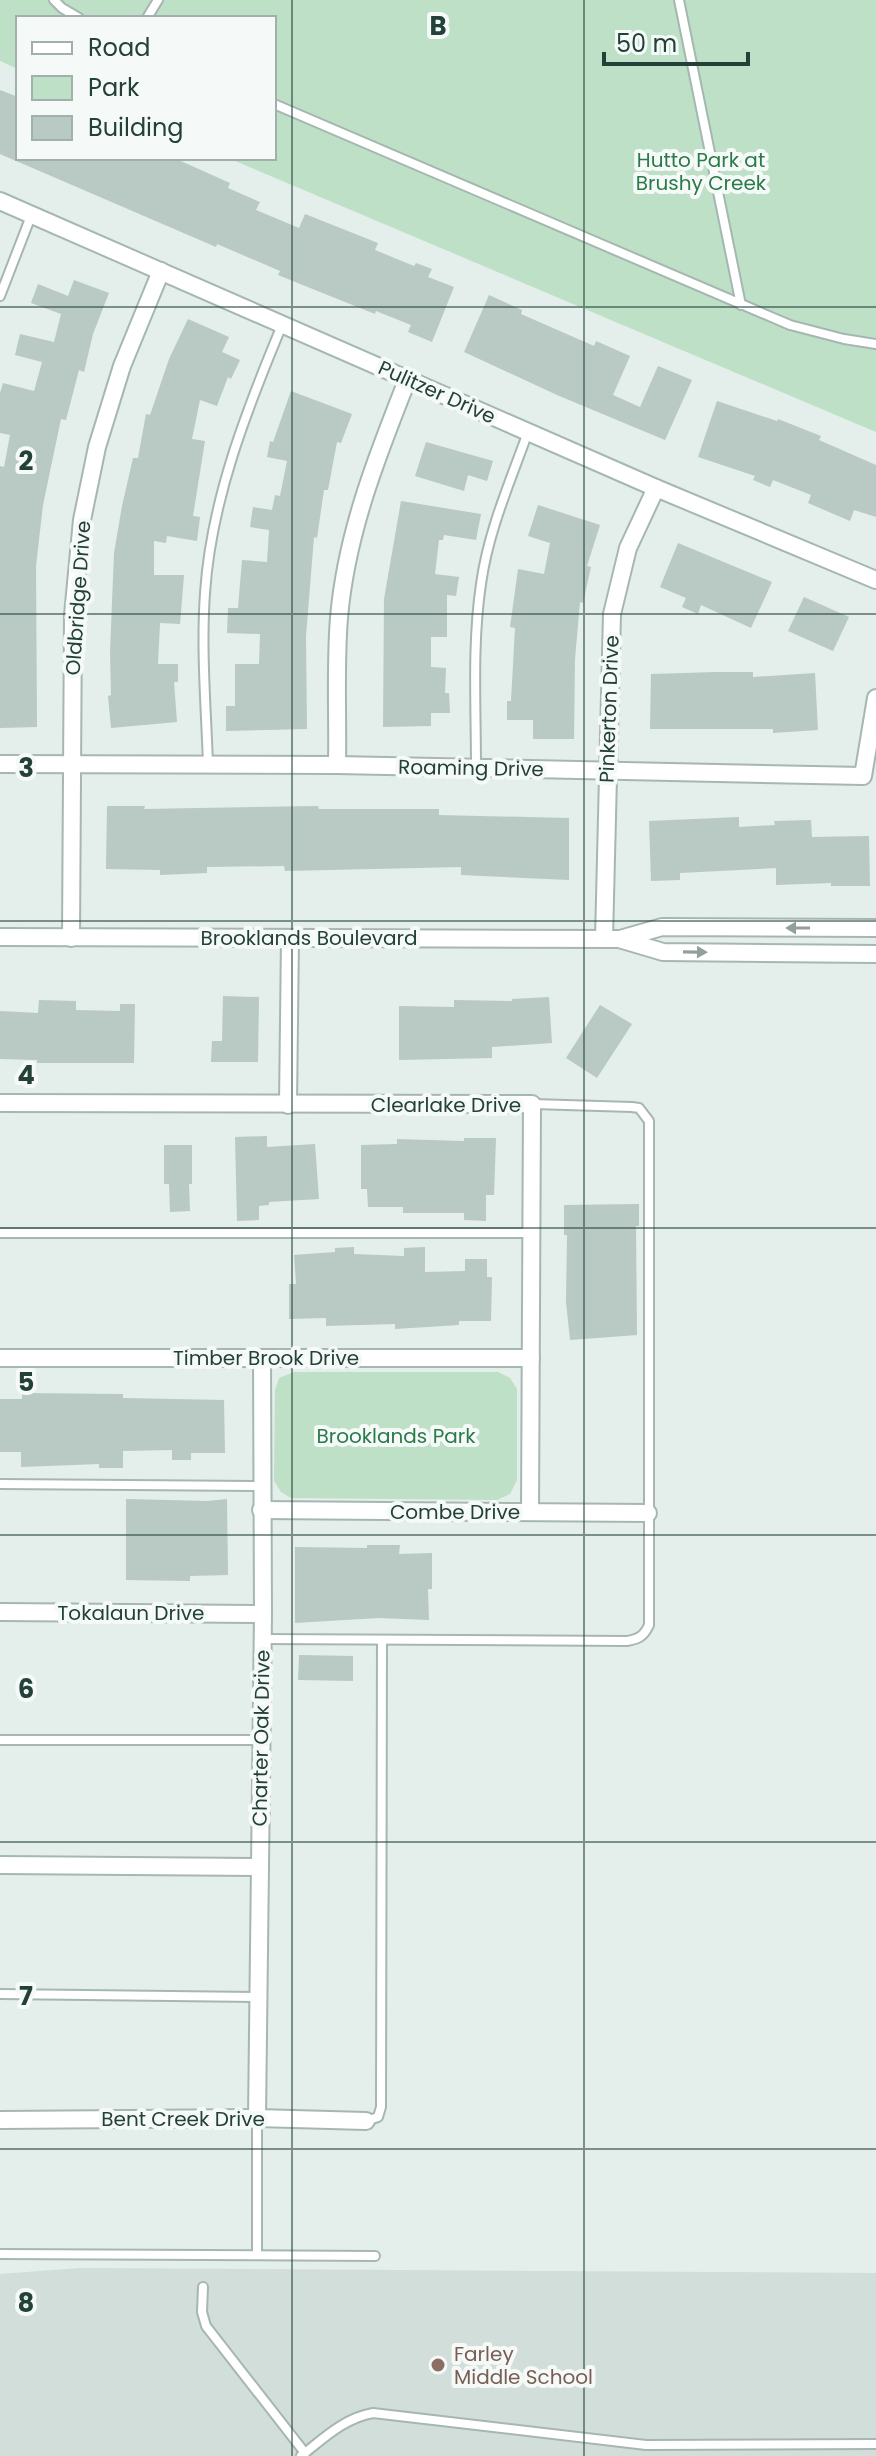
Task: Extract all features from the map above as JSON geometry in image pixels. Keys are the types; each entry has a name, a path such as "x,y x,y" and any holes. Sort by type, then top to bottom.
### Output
{"street":[{"name":"Pulitzer Drive","path":"0,201 656,488 876,580"},
{"name":"Oldbridge Drive","path":"71,938 73,615 82,520 97,447 122,366 161,271"},
{"path":"337,765 339,619 351,543 374,464 408,378"},
{"name":"Pinkerton Drive","path":"611,939 607,771 612,614 628,548 656,488"},
{"name":"Roaming Drive","path":"0,764 337,765 863,776 876,698"},
{"name":"Brooklands Boulevard","path":"0,937 611,939 662,927 876,928"},
{"path":"288,1105 290,938"},
{"name":"Brooklands Boulevard","path":"611,939 663,952 876,954"},
{"name":"Clearlake Drive","path":"0,1103 532,1104 530,1512"},
{"name":"Timber Brook Drive","path":"0,1358 531,1358"},
{"name":"Charter Oak Drive","path":"257,2118 263,1614 262,1358"},
{"name":"Combe Drive","path":"261,1510 648,1513"},
{"name":"Tokalaun Drive","path":"0,1612 263,1614"},
{"path":"0,1865 260,1867"},
{"name":"Bent Creek Drive","path":"0,2120 257,2118 366,2121"}],"lane":[{"path":"54,0 76,16"},
{"path":"679,0 741,305"},
{"path":"276,105 790,325 876,344"},
{"path":"0,296 31,216"},
{"path":"208,764 205,592 216,525 253,395 282,324"},
{"path":"476,768 475,639 481,582 495,524 528,432"},
{"path":"262,1639 627,1641 639,1638 649,1625 649,1121 639,1108 532,1104"},
{"path":"0,1233 531,1233"},
{"path":"0,1484 261,1486"},
{"path":"366,2121 378,2117 381,2107 382,1640"},
{"path":"0,1740 261,1740"},
{"path":"0,1994 259,1997"},
{"path":"257,2118 257,2254"},
{"path":"0,2254 375,2256"},
{"path":"203,2287 202,2312 206,2326 303,2455 353,2418 373,2413 646,2445 876,2444"},
{"path":"708,2456 709,2443"},
{"path":"645,2456 646,2445"}],"shaded area":[{"name":"Farley Middle School","path":"80,2268 876,2273 876,2456 0,2456 0,2274"}],"green space":[{"name":"Hutto Park at Brushy Creek","path":"0,0 876,0 876,432 233,160 276,160 276,16 16,16 16,68 0,61"},
{"name":"Brooklands Park","path":"294,1372 498,1372 510,1378 517,1389 517,1480 510,1494 497,1500 291,1498 281,1492 274,1481 275,1390 279,1378"}],"building":[{"path":"0,90 16,96 16,160 178,160 230,183 228,188 260,202 256,210 299,228 305,214 378,243 375,250 414,266 416,263 432,269 428,277 454,287 432,342 408,332 411,325 278,275 280,271 217,244 216,247 0,154"},
{"path":"74,280 109,293 93,334 84,372 79,370 66,420 61,419 43,505 36,566 37,727 0,728 0,466 4,467 10,435 0,433 0,393 3,383 34,391 42,362 15,355 20,334 54,342 61,314 31,303 38,284 68,296"},
{"path":"489,295 522,310 521,314 594,346 596,341 630,356 613,395 640,407 658,366 692,380 665,440 464,352"},
{"path":"188,319 229,337 222,352 240,360 231,379 228,377 217,406 200,400 192,439 205,441 193,516 200,517 197,541 167,536 166,543 154,541 154,575 184,575 180,624 160,623 158,664 178,664 178,682 174,682 177,722 111,728 108,696 111,695 114,553 122,506 133,458 138,458 146,414 150,415 169,359"},
{"path":"291,391 352,414 341,443 337,442 328,490 324,490 317,538 314,537 306,636 307,729 226,731 226,706 235,706 235,664 259,664 260,634 227,633 228,608 238,608 242,560 267,562 269,530 250,527 253,507 272,510 275,495 280,496 287,461 267,457 270,441 273,442"},
{"path":"717,401 821,436 819,440 876,465 876,517 854,510 850,521 808,503 811,495 773,480 770,487 753,480 755,476 698,457"},
{"path":"426,442 493,461 487,481 468,475 464,491 415,476"},
{"path":"401,501 481,514 476,540 444,535 443,540 439,540 435,574 459,577 456,596 447,595 447,637 431,637 431,667 446,668 445,693 449,693 450,713 431,713 431,726 383,727 384,599"},
{"path":"538,505 600,525 587,566 591,567 583,603 580,602 575,659 574,739 533,739 533,720 507,720 515,628 510,627 518,569 544,574 550,543 528,536"},
{"path":"678,543 772,582 751,628 701,605 698,614 682,607 686,598 660,587"},
{"path":"804,597 849,617 833,651 788,631"},
{"path":"753,672 753,677 815,673 818,730 773,733 773,729 650,729 651,674"},
{"path":"107,806 145,806 144,809 318,806 319,809 439,809 439,815 569,818 569,880 461,875 461,867 285,871 284,866 207,867 207,873 160,875 160,870 106,869"},
{"path":"739,817 739,827 775,825 774,821 811,820 812,837 869,836 870,886 831,886 831,883 776,885 776,868 680,873 680,880 651,881 649,821"},
{"path":"223,996 259,997 258,1062 211,1062 212,1041 222,1041"},
{"path":"549,997 552,1043 492,1047 492,1058 399,1060 399,1006 454,1007 454,1000 512,1001"},
{"path":"39,1000 76,1001 76,1010 120,1011 120,1004 135,1004 134,1063 37,1063 37,1060 0,1059 0,1011 38,1013"},
{"path":"600,1005 632,1024 597,1078 566,1058"},
{"path":"267,1136 267,1147 315,1144 319,1199 269,1202 269,1205 259,1206 259,1220 237,1221 235,1137"},
{"path":"464,1138 496,1138 494,1195 486,1195 486,1221 464,1220 464,1213 403,1213 403,1207 368,1207 367,1189 361,1189 361,1145 397,1144 397,1139 464,1141"},
{"path":"164,1145 192,1145 190,1211 170,1212 169,1184 164,1184"},
{"path":"639,1204 639,1226 636,1226 637,1335 570,1340 564,1205"},
{"path":"354,1247 354,1254 404,1256 404,1248 425,1247 425,1272 465,1271 465,1259 487,1259 487,1277 492,1277 491,1321 459,1321 459,1325 395,1329 395,1324 326,1326 326,1318 289,1319 289,1284 296,1284 294,1255 335,1252 335,1248"},
{"path":"22,1393 123,1394 123,1398 224,1400 225,1453 191,1453 191,1460 172,1460 172,1450 123,1451 123,1468 99,1468 99,1464 21,1467 21,1452 0,1452 0,1399 22,1399"},
{"path":"126,1499 227,1499 228,1575 190,1576 190,1581 126,1580"},
{"path":"367,1545 400,1545 399,1554 432,1553 429,1620 379,1618 295,1623 295,1547 367,1548"},
{"path":"299,1655 353,1656 353,1681 298,1680"}],"place":[{"name":"Farley Middle School","path":"438,2365"}]}
